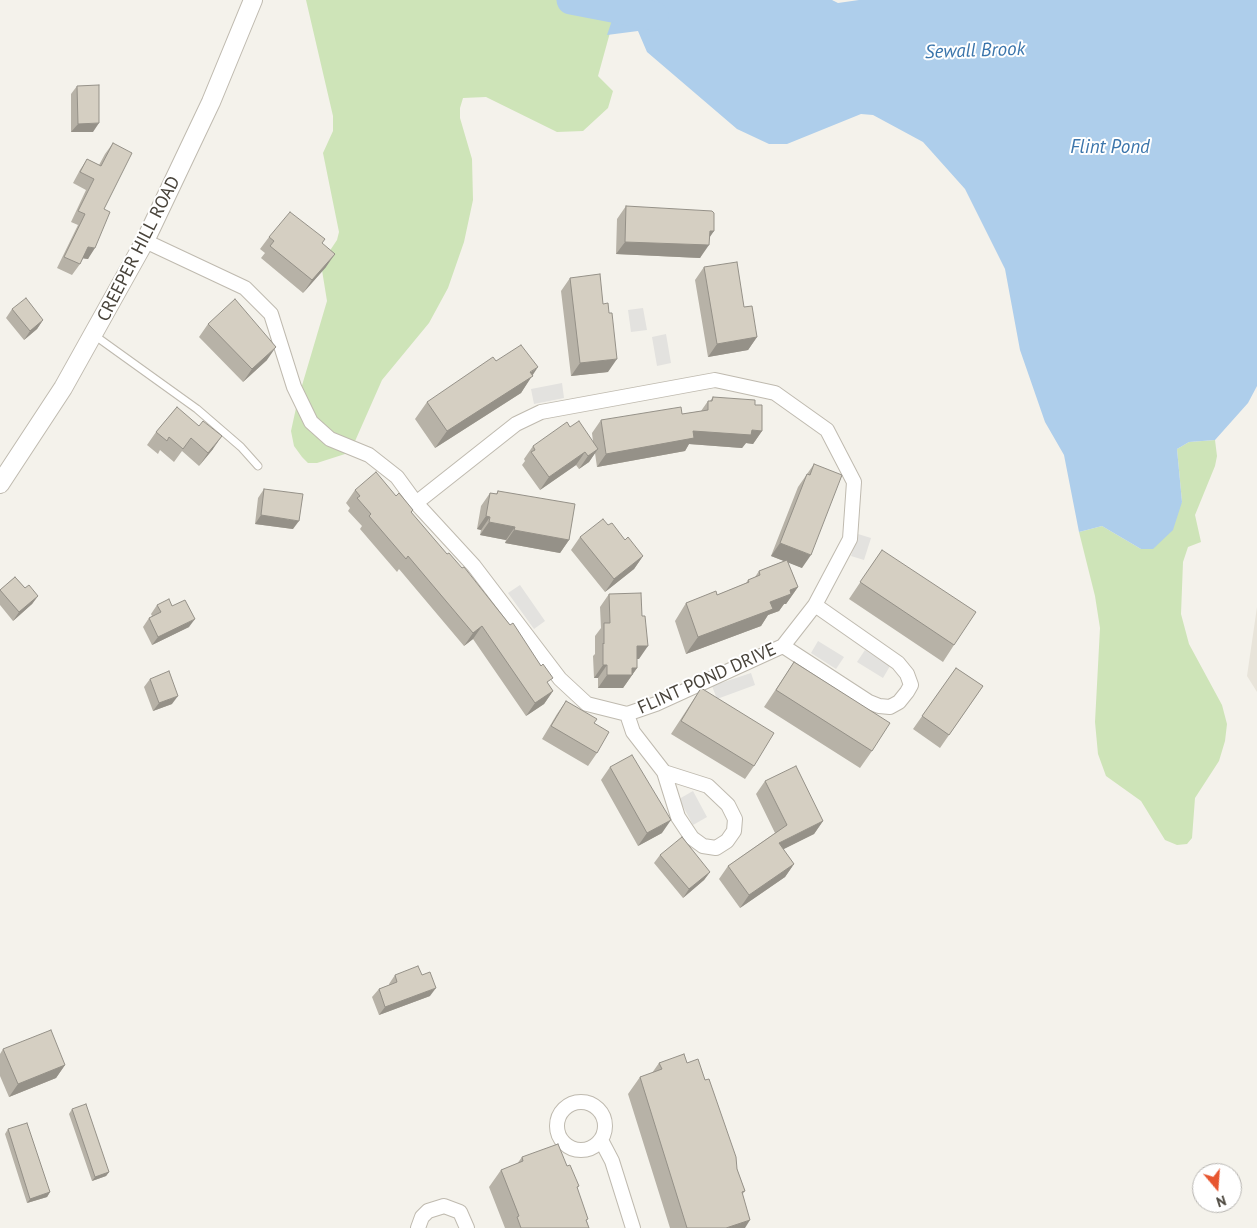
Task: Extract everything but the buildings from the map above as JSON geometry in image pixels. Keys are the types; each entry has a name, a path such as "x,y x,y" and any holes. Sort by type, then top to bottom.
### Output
{"street":[{"name":"CREEPER HILL ROAD","path":"0,484 40,426 94,334 145,241 211,102 253,0"},
{"name":"FLINT POND DRIVE","path":"145,241 245,288 271,314 294,387 311,422 330,440 369,455 397,477 416,503 474,566 561,681 587,704 627,714 656,704 783,646 815,606 850,540 854,482 826,430 775,392 715,380 541,412 516,424 416,503"},
{"path":"783,646 868,702 890,707 899,702 907,692 911,685 907,674 898,662 815,606"},
{"path":"627,714 633,732 664,772 678,817 692,838 703,846 716,848 727,841 734,831 735,819 728,805 708,786 664,772"},
{"path":"602,1140 612,1161 633,1228"},
{"path":"418,1228 422,1217 428,1211 444,1206 460,1212 467,1228"}],"lane":[{"path":"94,334 197,409 241,447 258,466"}],"shaded area":[{"path":"643,308 647,330 631,332 628,310"},
{"path":"666,334 671,363 657,366 652,337"},
{"path":"562,383 564,398 534,404 531,389"},
{"path":"858,534 871,538 864,560 851,556"},
{"path":"520,585 545,621 534,629 508,593"},
{"path":"1257,607 1257,692 1247,676"},
{"path":"818,641 844,657 836,669 811,653"},
{"path":"865,650 890,666 883,678 857,662"},
{"path":"751,673 755,685 717,699 712,686"},
{"path":"693,791 707,817 693,825 679,799"}],"green space":[{"path":"306,0 619,0 598,76 613,91 608,108 583,131 557,132 486,97 463,98 460,118 472,159 473,200 464,242 448,288 429,323 382,380 352,448 345,454 317,463 308,463 302,457 294,446 291,431 298,399 327,301 321,264 337,240 339,232 323,153 333,131 333,116"},
{"path":"1215,440 1217,456 1215,466 1195,515 1201,542 1188,547 1183,562 1181,614 1189,644 1222,705 1227,724 1225,741 1219,761 1195,798 1192,838 1187,844 1177,845 1165,840 1141,801 1106,776 1098,754 1095,722 1100,628 1095,596 1079,532 1102,526 1141,549 1182,502 1177,449 1189,442"}],"water":[{"name":"Flint Pond","path":"619,0 832,0 838,3 859,0 1257,0 1257,386 1248,403 1215,440 1189,442 1177,449 1182,502 1173,530 1153,549 1141,549 1102,526 1079,532 1064,455 1045,422 1020,350 1005,269 965,189 923,142 873,115 861,114 787,144 769,144 737,129 647,52 638,31 607,35"}],"waterway":[{"path":"571,0 654,16"}],"water label":[{"name":"Sewall Brook","path":"975,51"}]}
